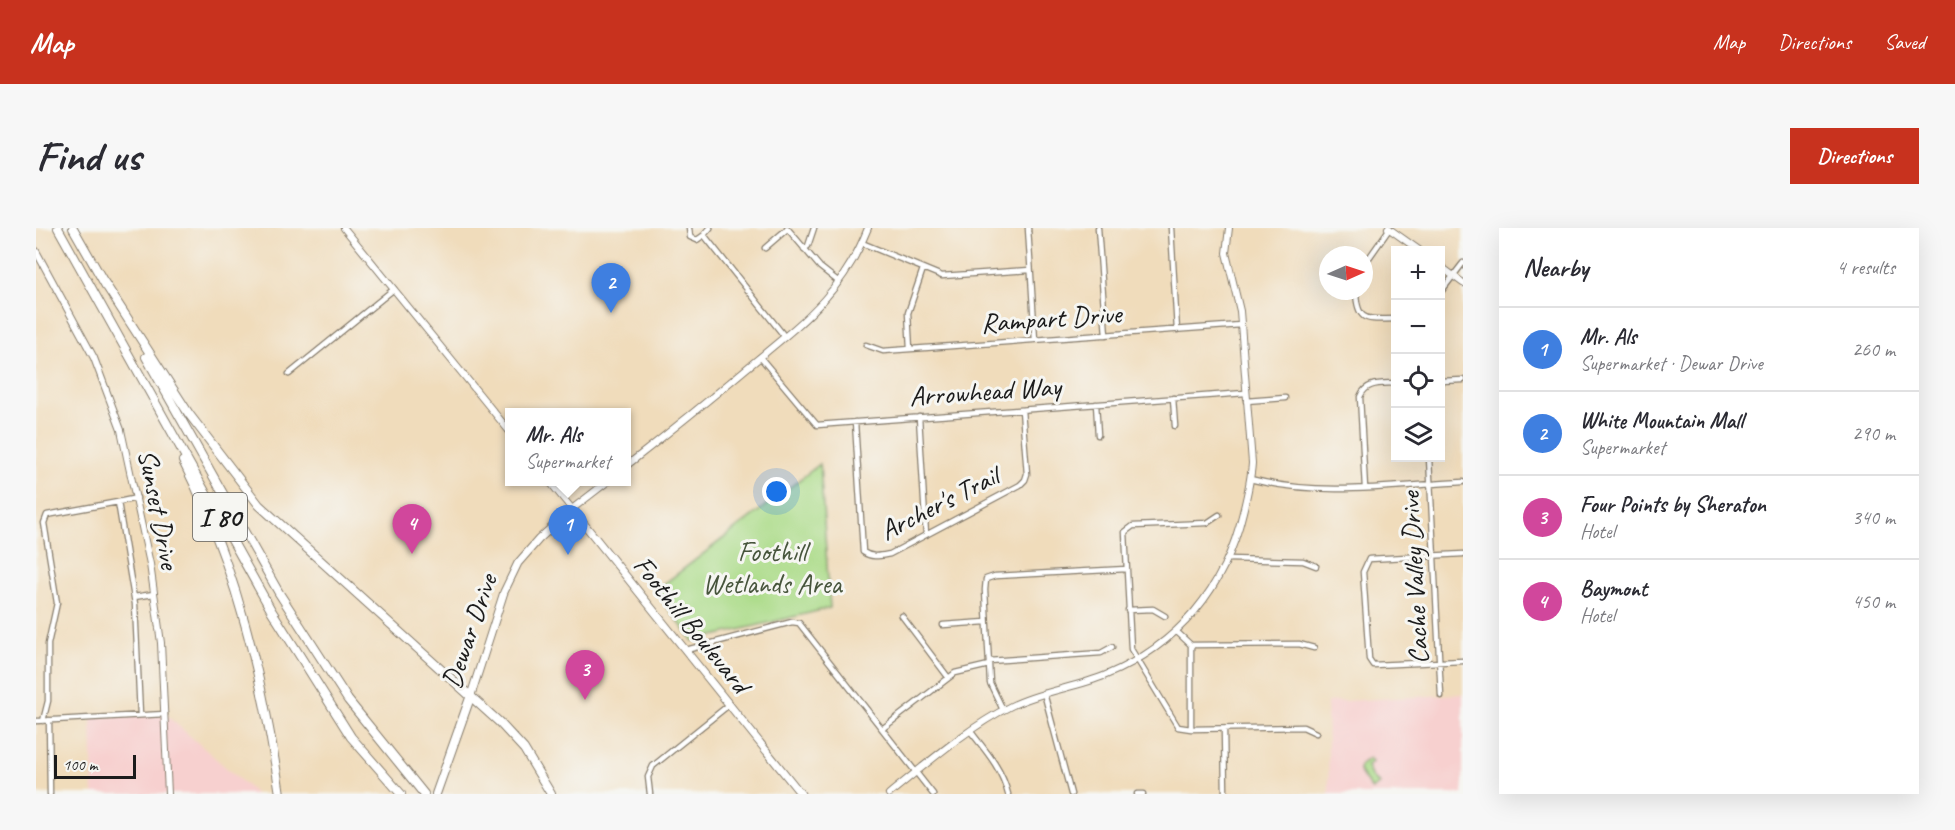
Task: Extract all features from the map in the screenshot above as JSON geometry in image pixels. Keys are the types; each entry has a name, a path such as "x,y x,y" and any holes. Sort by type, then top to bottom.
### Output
{"highway":[{"name":"I 80","path":"57,228 271,610 351,737 401,794"},
{"name":"I 80","path":"73,228 279,593 348,700 424,794"},
{"path":"104,282 189,414 259,505 471,695 524,749 551,794"},
{"path":"118,336 185,466 227,567 248,631 256,665 269,724 280,794"}],"main road":[{"name":"Dewar Drive","path":"436,794 504,592 518,563 539,539 572,509"},
{"name":"Foothill Boulevard","path":"572,509 801,794"}],"street":[{"path":"344,228 505,426"},
{"path":"689,228 689,234 693,239 700,239 710,228"},
{"path":"765,248 787,228 820,267 839,282"},
{"path":"804,249 808,246 814,228"},
{"path":"631,463 785,337 821,304 839,282 862,243 868,228"},
{"path":"1028,228 1035,340"},
{"path":"1098,228 1106,335"},
{"path":"1171,228 1177,330"},
{"path":"889,794 1003,710 1044,693 1088,682 1151,652 1176,631 1210,592 1228,559 1239,529 1252,463 1238,300 1226,253 1229,228"},
{"path":"1373,252 1389,228 1414,246"},
{"path":"704,235 785,337"},
{"path":"862,243 942,276 1030,270"},
{"name":"Sunset Drive","path":"36,251 78,327 106,385 122,430 137,498 161,643 168,794"},
{"path":"1445,287 1463,263"},
{"path":"910,349 908,313 923,269"},
{"path":"1445,270 1463,283"},
{"path":"289,374 394,289"},
{"path":"1357,300 1361,316 1367,319 1391,319"},
{"name":"Rampart Drive","path":"866,345 884,351 1241,325"},
{"name":"Arrowhead Way","path":"760,357 817,425 1245,393"},
{"path":"1445,381 1463,380"},
{"path":"1365,488 1360,397 1366,387 1391,384"},
{"path":"1246,401 1284,398"},
{"path":"1173,399 1175,426"},
{"path":"1096,404 1098,435"},
{"name":"Archer's Trail","path":"855,422 863,552 877,557 890,554 1020,485 1025,480 1027,474 1022,410"},
{"path":"919,417 926,535"},
{"name":"Cache Valley Drive","path":"1429,462 1441,696"},
{"path":"1250,480 1315,489 1463,482"},
{"name":"Foothill Boulevard","path":"553,486 572,509"},
{"name":"Dewar Drive","path":"572,509 602,486"},
{"path":"51,794 46,720 48,644 57,603 44,518 47,515 137,498"},
{"path":"118,501 134,597 140,715"},
{"path":"1219,515 1207,523 1133,526 1126,529 1124,535 1131,649 1175,723 1183,729 1303,727 1316,733"},
{"path":"1463,554 1369,559 1363,572 1369,659 1373,665 1463,661"},
{"path":"1228,559 1303,561 1316,566"},
{"path":"1003,710 993,691 989,663 986,579 995,576 1126,569"},
{"path":"134,597 154,594"},
{"path":"1128,610 1153,609 1164,616"},
{"path":"902,616 948,677"},
{"path":"686,650 792,622 800,623 933,794"},
{"path":"943,625 986,622"},
{"path":"1176,631 1191,645 1299,644 1314,648"},
{"path":"1191,645 1191,729"},
{"path":"882,729 948,677 959,671 989,663 1101,653 1112,647"},
{"path":"1044,693 1071,794"},
{"path":"650,794 648,777 654,766 730,704"},
{"path":"36,721 165,714"},
{"path":"1224,729 1225,794"},
{"path":"971,732 1001,773 1008,794"},
{"path":"1137,794 1143,794"}],"shaded area":[{"path":"1463,694 1463,794 1329,794 1327,702"},
{"path":"165,714 255,794 93,794 91,717"}],"green space":[{"name":"Foothill Wetlands Area","path":"820,464 830,608 693,641 655,591"},
{"path":"1369,758 1372,762 1367,766 1369,772 1380,784 1372,790 1359,771 1360,765"}],"place":[{"name":"White Mountain Mall","path":"611,313"},
{"name":"Baymont","path":"412,554"},
{"name":"Mr. Als","path":"568,555"},
{"name":"Four Points by Sheraton","path":"585,700"}]}
